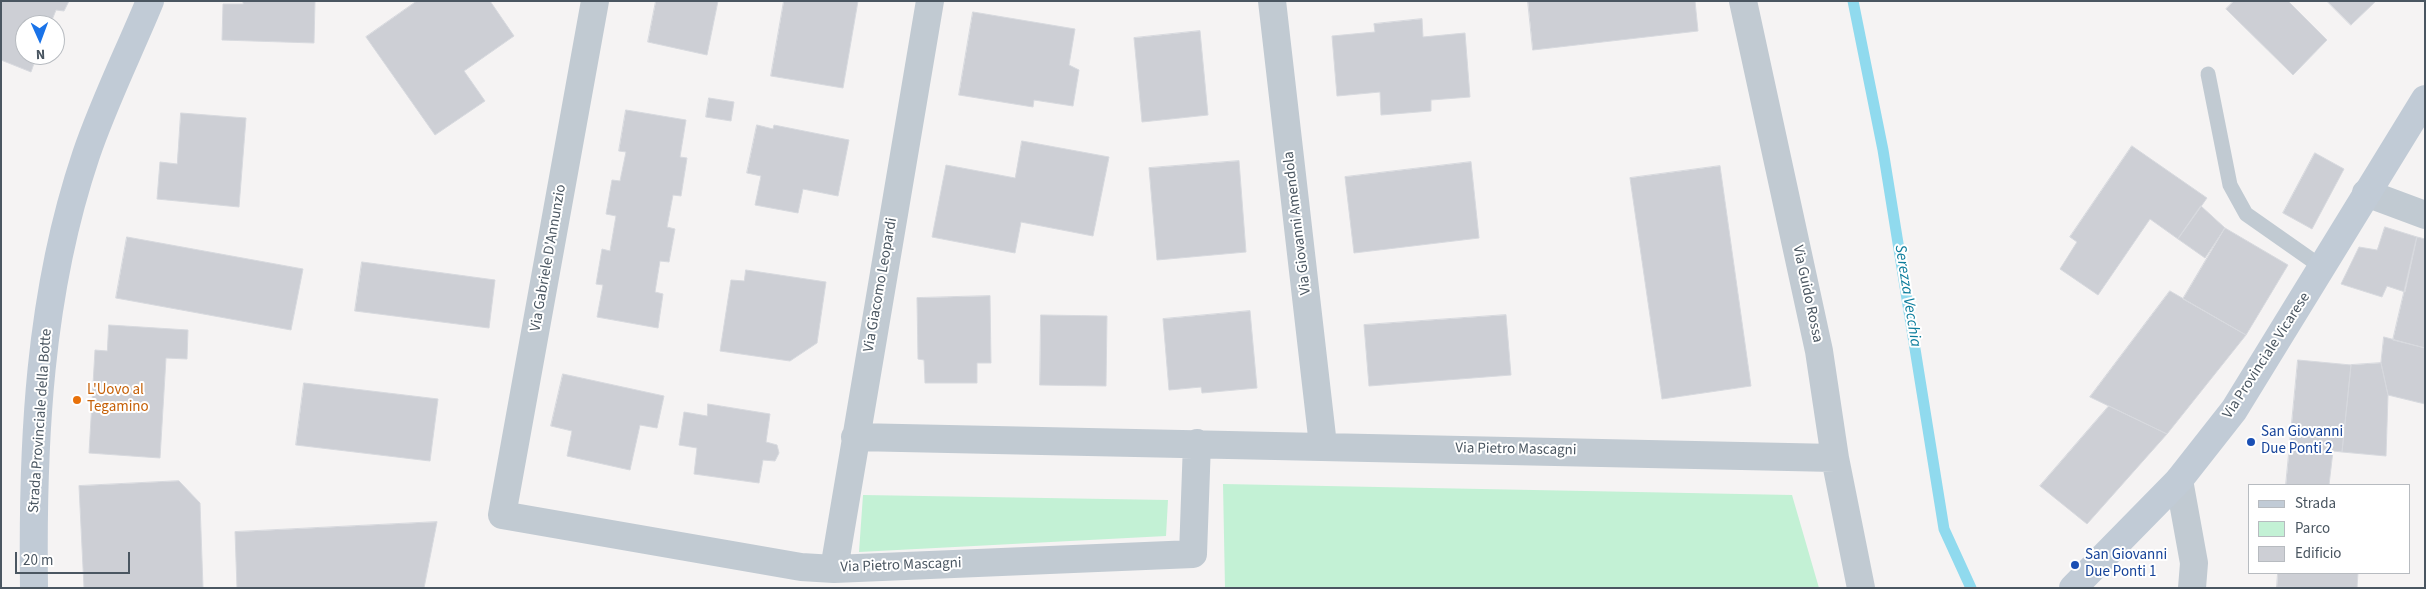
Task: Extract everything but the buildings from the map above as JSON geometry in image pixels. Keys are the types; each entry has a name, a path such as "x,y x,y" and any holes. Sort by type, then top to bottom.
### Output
{"main road":[{"name":"Strada Provinciale della Botte","path":"34,588 34,462 42,360 56,273 64,234 86,155 150,1"},
{"name":"Via Provinciale Vicarese","path":"2074,587 2179,480 2234,410 2323,268 2425,98"}],"street":[{"name":"Via Gabriele D'Annunzio","path":"502,515 595,1"},
{"name":"Via Giacomo Leopardi","path":"834,569 930,1"},
{"name":"Via Giovanni Amendola","path":"1272,1 1323,445"},
{"name":"Via Guido Rossa","path":"1743,1 1819,351 1835,458 1861,588"},
{"path":"2366,194 2425,215"},
{"name":"Via Pietro Mascagni","path":"855,437 1323,445 1835,458"},
{"name":"Via Pietro Mascagni","path":"502,515 802,567 834,569 1193,554 1197,443"},
{"path":"2179,480 2194,563 2192,588"}],"lane":[{"path":"2208,74 2230,185 2246,214 2323,268"}],"green space":[{"path":"1223,484 1792,495 1819,588 1225,588"},
{"path":"863,495 1168,500 1166,536 859,552"}],"waterway":[{"name":"Serezza Vecchia","path":"1853,1 1883,150 1944,529 1971,588"}],"place":[{"name":"L'Uovo al Tegamino","path":"77,400"},
{"name":"San Giovanni Due Ponti 2","path":"2251,442"},
{"name":"San Giovanni Due Ponti 1","path":"2075,565"}]}
